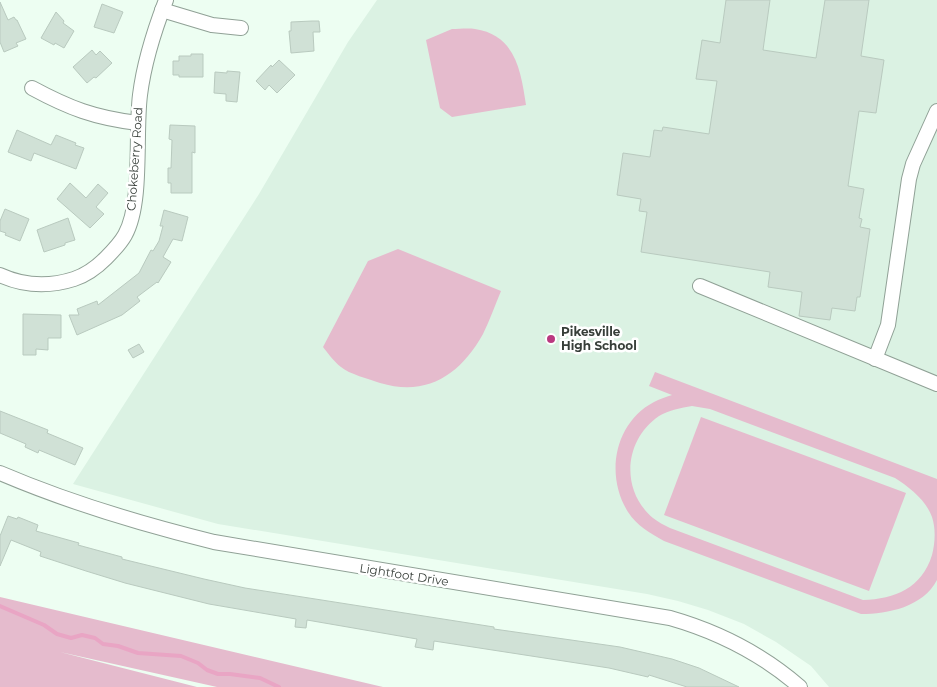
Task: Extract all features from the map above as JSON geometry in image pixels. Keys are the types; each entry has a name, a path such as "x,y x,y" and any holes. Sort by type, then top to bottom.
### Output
{"street":[{"path":"164,5 212,24 241,28"},
{"name":"Chokeberry Road","path":"0,275 24,283 44,285 82,276 98,265 114,250 126,234 135,192 140,96 144,71 164,5"},
{"path":"32,88 61,104 96,116 138,123"},
{"path":"875,359 888,325 909,179 913,164 937,111"},
{"path":"700,286 937,384"},
{"name":"Lightfoot Drive","path":"0,473 93,509 214,542 670,618 717,634 750,650 773,664 800,687"}],"shaded area":[{"name":"Pikesville High School","path":"377,0 937,0 937,687 829,687 811,666 776,642 744,624 678,601 647,594 218,524 73,484 259,194 348,42"},
{"path":"452,29 472,29 489,33 500,39 508,47 514,57 522,80 526,105 452,117 440,108 426,40"},
{"path":"398,249 501,291 483,334 464,361 441,379 413,387 397,387 349,372 336,363 323,347 368,261"},
{"path":"655,372 937,479 937,580 931,589 914,603 904,607 871,614 861,614 664,541 644,529 628,512 621,498 617,483 616,467 617,451 630,423 640,411 660,399 672,395 649,386","holes":["692,406 710,409 895,478 906,486 926,505 934,526 932,555 922,576 906,590 886,597 863,600 670,528 653,518 642,507 635,494 631,480 630,466 633,451 639,438 647,426 667,412"]},
{"path":"701,417 906,493 869,591 664,515"},
{"path":"0,597 383,687 217,687 60,652 197,687 0,687"}],"building":[{"path":"726,0 770,0 763,50 816,58 825,0 869,0 861,56 884,60 876,113 859,111 848,186 864,189 859,218 862,219 860,227 870,229 860,297 857,297 855,311 832,308 830,320 799,316 802,292 768,287 770,272 641,252 647,212 639,211 641,199 617,195 623,153 650,157 654,130 662,131 663,127 709,134 717,81 696,79 702,40 720,43"},
{"path":"0,2 8,20 14,17 17,20 26,39 16,43 18,46 4,52 0,42"},
{"path":"102,4 123,12 114,33 94,27"},
{"path":"56,12 64,21 63,23 74,31 64,48 41,38"},
{"path":"319,21 320,32 313,32 314,51 291,53 289,31 291,31 291,22"},
{"path":"92,50 96,55 100,51 112,63 96,78 94,77 87,83 73,67"},
{"path":"191,54 203,54 203,77 179,77 179,75 173,75 173,61 179,61 179,56 191,56"},
{"path":"279,60 295,75 277,93 269,85 265,90 256,81 271,65 272,67"},
{"path":"227,71 240,72 237,102 226,101 226,94 214,93 215,72 227,73"},
{"path":"170,125 195,126 195,153 192,152 192,193 171,193 171,183 168,183 168,168 171,168 172,140 169,139"},
{"path":"17,130 51,145 56,135 84,148 76,169 34,153 31,161 8,152"},
{"path":"70,183 86,198 98,184 108,193 96,207 104,214 90,228 57,199"},
{"path":"5,209 29,219 20,241 0,231 0,221"},
{"path":"164,210 188,217 182,241 173,239 163,257 171,262 158,283 137,297 140,301 122,315 77,335 69,315 79,315 77,309 97,301 98,305 139,273 151,250 153,251 159,241 163,226 160,226"},
{"path":"68,218 75,240 44,252 37,230"},
{"path":"23,314 61,315 61,338 48,338 48,350 36,349 36,355 23,355"},
{"path":"139,344 144,352 133,358 128,350"},
{"path":"0,411 48,430 47,433 83,448 75,465 39,450 38,453 25,447 26,444 0,433"},
{"path":"8,516 17,519 18,517 38,525 36,531 79,543 78,545 122,557 122,559 204,579 245,588 494,627 494,629 620,647 672,659 699,668 739,687 687,687 649,675 648,677 609,668 434,641 433,650 415,647 417,639 307,620 306,628 295,627 296,619 209,604 125,583 40,556 41,552 11,540 0,566 0,536"}],"waterway":[{"path":"0,606 44,625 57,634 71,638 82,635 95,638 103,644 118,646 138,653 181,656 218,674 260,678 279,687"}],"place":[{"name":"Pikesville High School","path":"551,339"}]}
